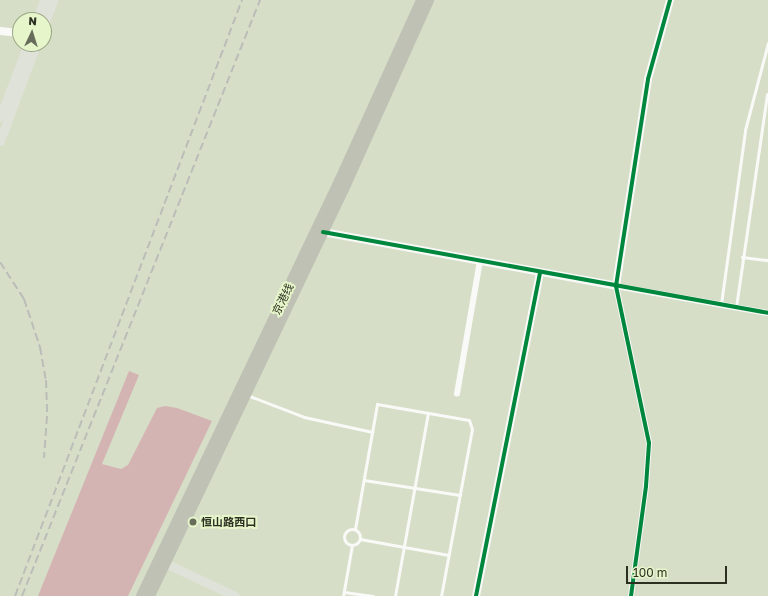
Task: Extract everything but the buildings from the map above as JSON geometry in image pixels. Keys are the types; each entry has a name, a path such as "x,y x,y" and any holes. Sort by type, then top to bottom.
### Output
{"highway":[{"name":"京港线","path":"141,596 339,181 421,0"},
{"name":"京港线","path":"150,596 323,232 429,0"}],"main road":[{"path":"39,12 44,0"},
{"path":"48,12 53,0"},
{"path":"0,117 25,52"},
{"path":"0,141 33,52"},
{"path":"165,563 219,590 235,596"},
{"path":"219,590 228,596"}],"street":[{"path":"631,596 646,486 649,443 616,286 648,79 670,0"},
{"path":"0,31 12,32"},
{"path":"323,232 768,313"},
{"path":"457,394 480,261"},
{"path":"476,596 540,272"}],"lane":[{"path":"721,305 745,130 768,43"},
{"path":"736,307 742,257 767,94"},
{"path":"742,257 768,260"},
{"path":"246,394 304,417 372,432"},
{"path":"355,529 377,404 468,420 472,429 441,596"},
{"path":"395,596 428,413"},
{"path":"364,480 460,495"},
{"path":"355,529 359,532 360,539"},
{"path":"352,545 345,542 344,534 348,530 355,529"},
{"path":"373,596 343,594 352,545 360,539 449,555"}],"shaded area":[{"path":"129,371 139,375 102,464 121,469 128,465 157,408 165,406 177,408 212,421 128,596 38,596"}],"railway":[{"path":"15,596 242,0"},
{"path":"22,596 260,0"},
{"path":"0,262 24,299 40,347 46,380 47,416 44,458"}],"cycle path":[{"path":"631,596 646,486 649,443 616,286 648,79 670,0"},
{"path":"323,232 768,313"},
{"path":"476,596 540,272"}],"place":[{"name":"恒山路西口","path":"193,522"}]}
